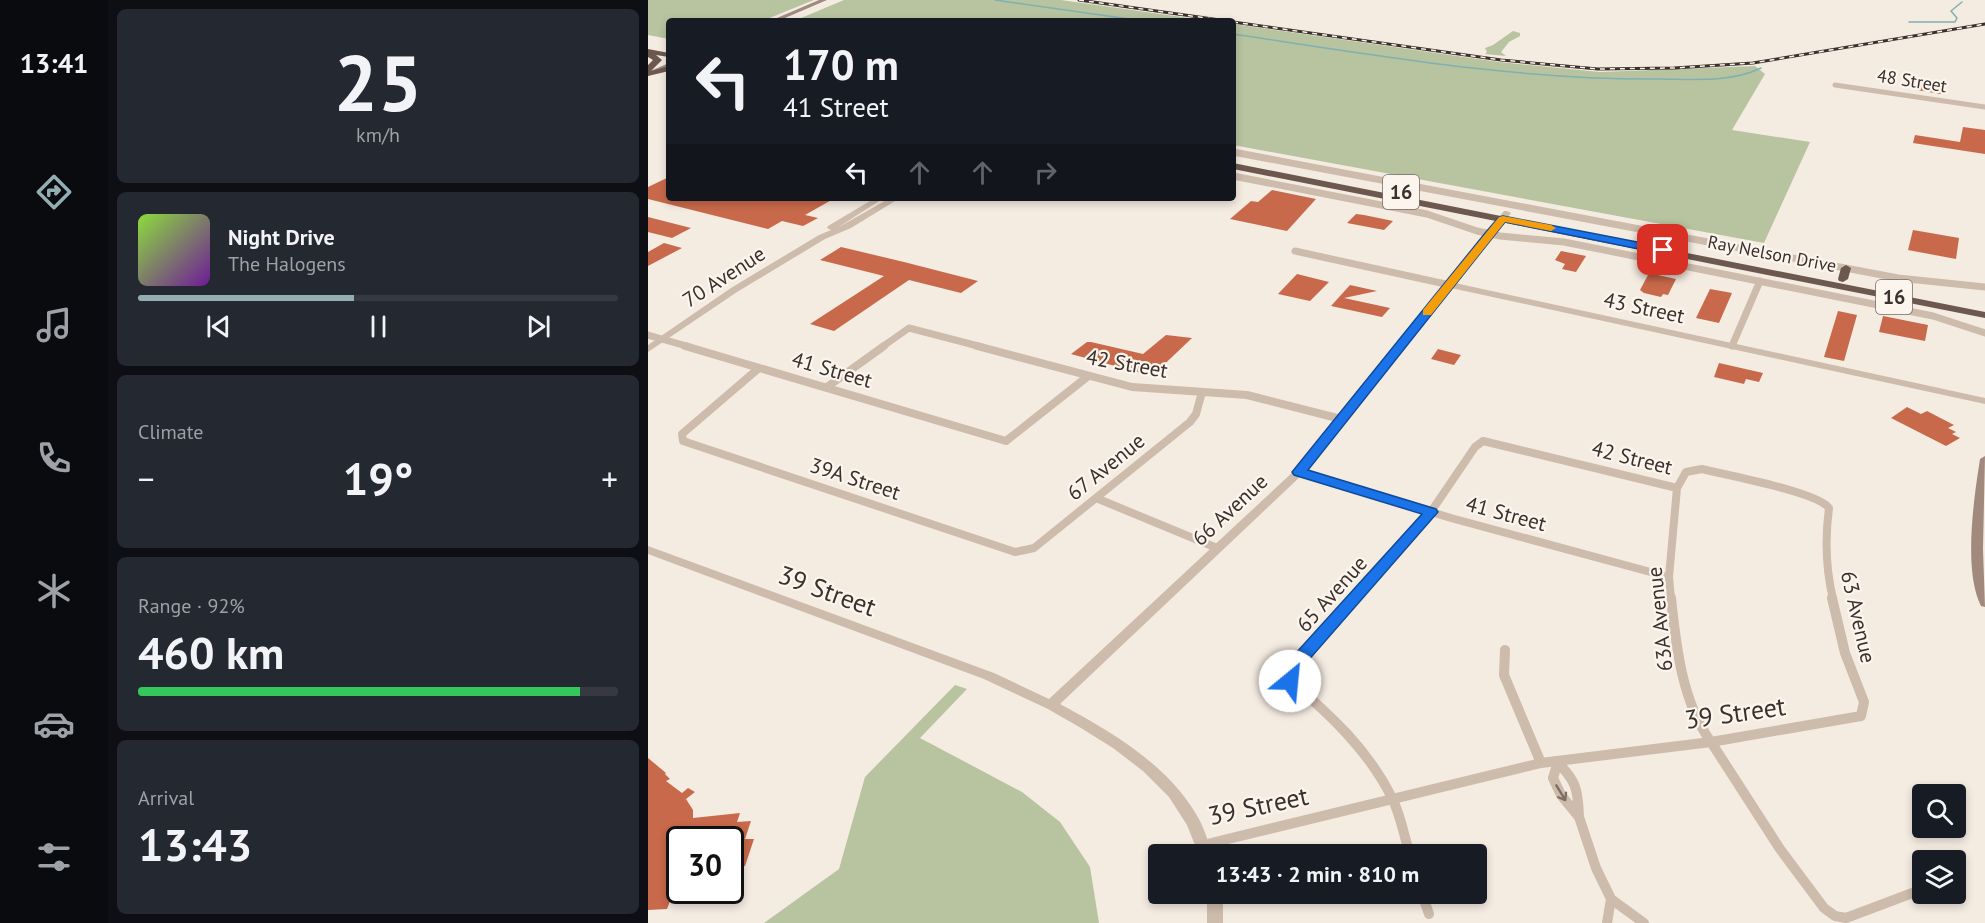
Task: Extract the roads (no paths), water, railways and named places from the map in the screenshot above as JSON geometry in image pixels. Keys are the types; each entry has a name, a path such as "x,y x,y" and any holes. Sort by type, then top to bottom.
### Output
{"highway":[{"path":"648,46 666,49"},
{"path":"648,52 666,55"},
{"path":"648,52 658,60 648,72"},
{"path":"648,72 666,66"},
{"name":"Ray Nelson Drive","path":"1236,161 1985,315"},
{"name":"Ray Nelson Drive","path":"1236,167 1505,216 1845,274 1985,306"}],"main road":[{"path":"780,18 824,0"},
{"path":"1985,459 1976,544 1985,603"}],"street":[{"name":"48 Street","path":"1835,85 1985,107"},
{"path":"1236,153 1845,274 1985,287"},
{"path":"1236,177 1427,214 1490,234 1555,240 1933,316 1985,333"},
{"name":"70 Avenue","path":"822,237 836,224 875,201"},
{"name":"70 Avenue","path":"648,349 734,290 822,237 848,226 891,201"},
{"name":"66 Avenue","path":"1051,705 1299,472 1505,216"},
{"name":"43 Street","path":"1295,251 1985,401"},
{"path":"1732,346 1760,281"},
{"name":"42 Street","path":"827,387 909,328 1132,387 1247,395 1341,419"},
{"name":"41 Street","path":"648,335 1006,441 1087,376"},
{"name":"39A Street","path":"759,368 682,434 683,441 1015,552"},
{"name":"67 Avenue","path":"1015,552 1034,548 1190,422 1196,414 1202,392"},
{"name":"42 Street","path":"1483,441 1677,488 1686,471 1702,469 1808,495 1825,502 1829,508"},
{"name":"65 Avenue","path":"1392,799 1342,726 1290,681 1291,669 1431,512 1475,447 1483,441"},
{"name":"41 Street","path":"1299,472 1431,512 1669,577"},
{"name":"63A Avenue","path":"1677,488 1669,577 1684,683 1698,724 1780,849 1824,908 1835,916 1846,918 1912,893"},
{"path":"1096,498 1217,548"},
{"name":"63 Avenue","path":"1829,508 1826,532 1829,584 1845,653 1864,702 1861,716 1848,720"},
{"name":"39 Street","path":"648,550 989,676 1051,705 1125,748 1155,774 1181,804 1201,844"},
{"path":"1505,650 1504,675 1541,763"},
{"name":"39 Street","path":"1226,844 1392,799 1541,763 1556,763 1710,742 1848,720"},
{"path":"1579,817 1555,784 1553,778 1556,763 1572,776 1578,795 1579,817 1596,868 1611,899 1644,923"},
{"path":"1392,799 1406,844"},
{"path":"1607,923 1611,899"},
{"path":"1215,904 1215,923"},
{"path":"1425,904 1428,914"}],"waterway":[{"path":"995,0 1122,18"},
{"path":"1909,22 1955,22 1957,18 1951,11 1962,2"},
{"path":"1236,34 1445,65 1551,75 1711,79 1737,76 1761,68"}],"railway":[{"path":"1079,0 1206,18"},
{"path":"1236,22 1501,60 1598,69 1674,68 1753,63 1985,24"}]}
